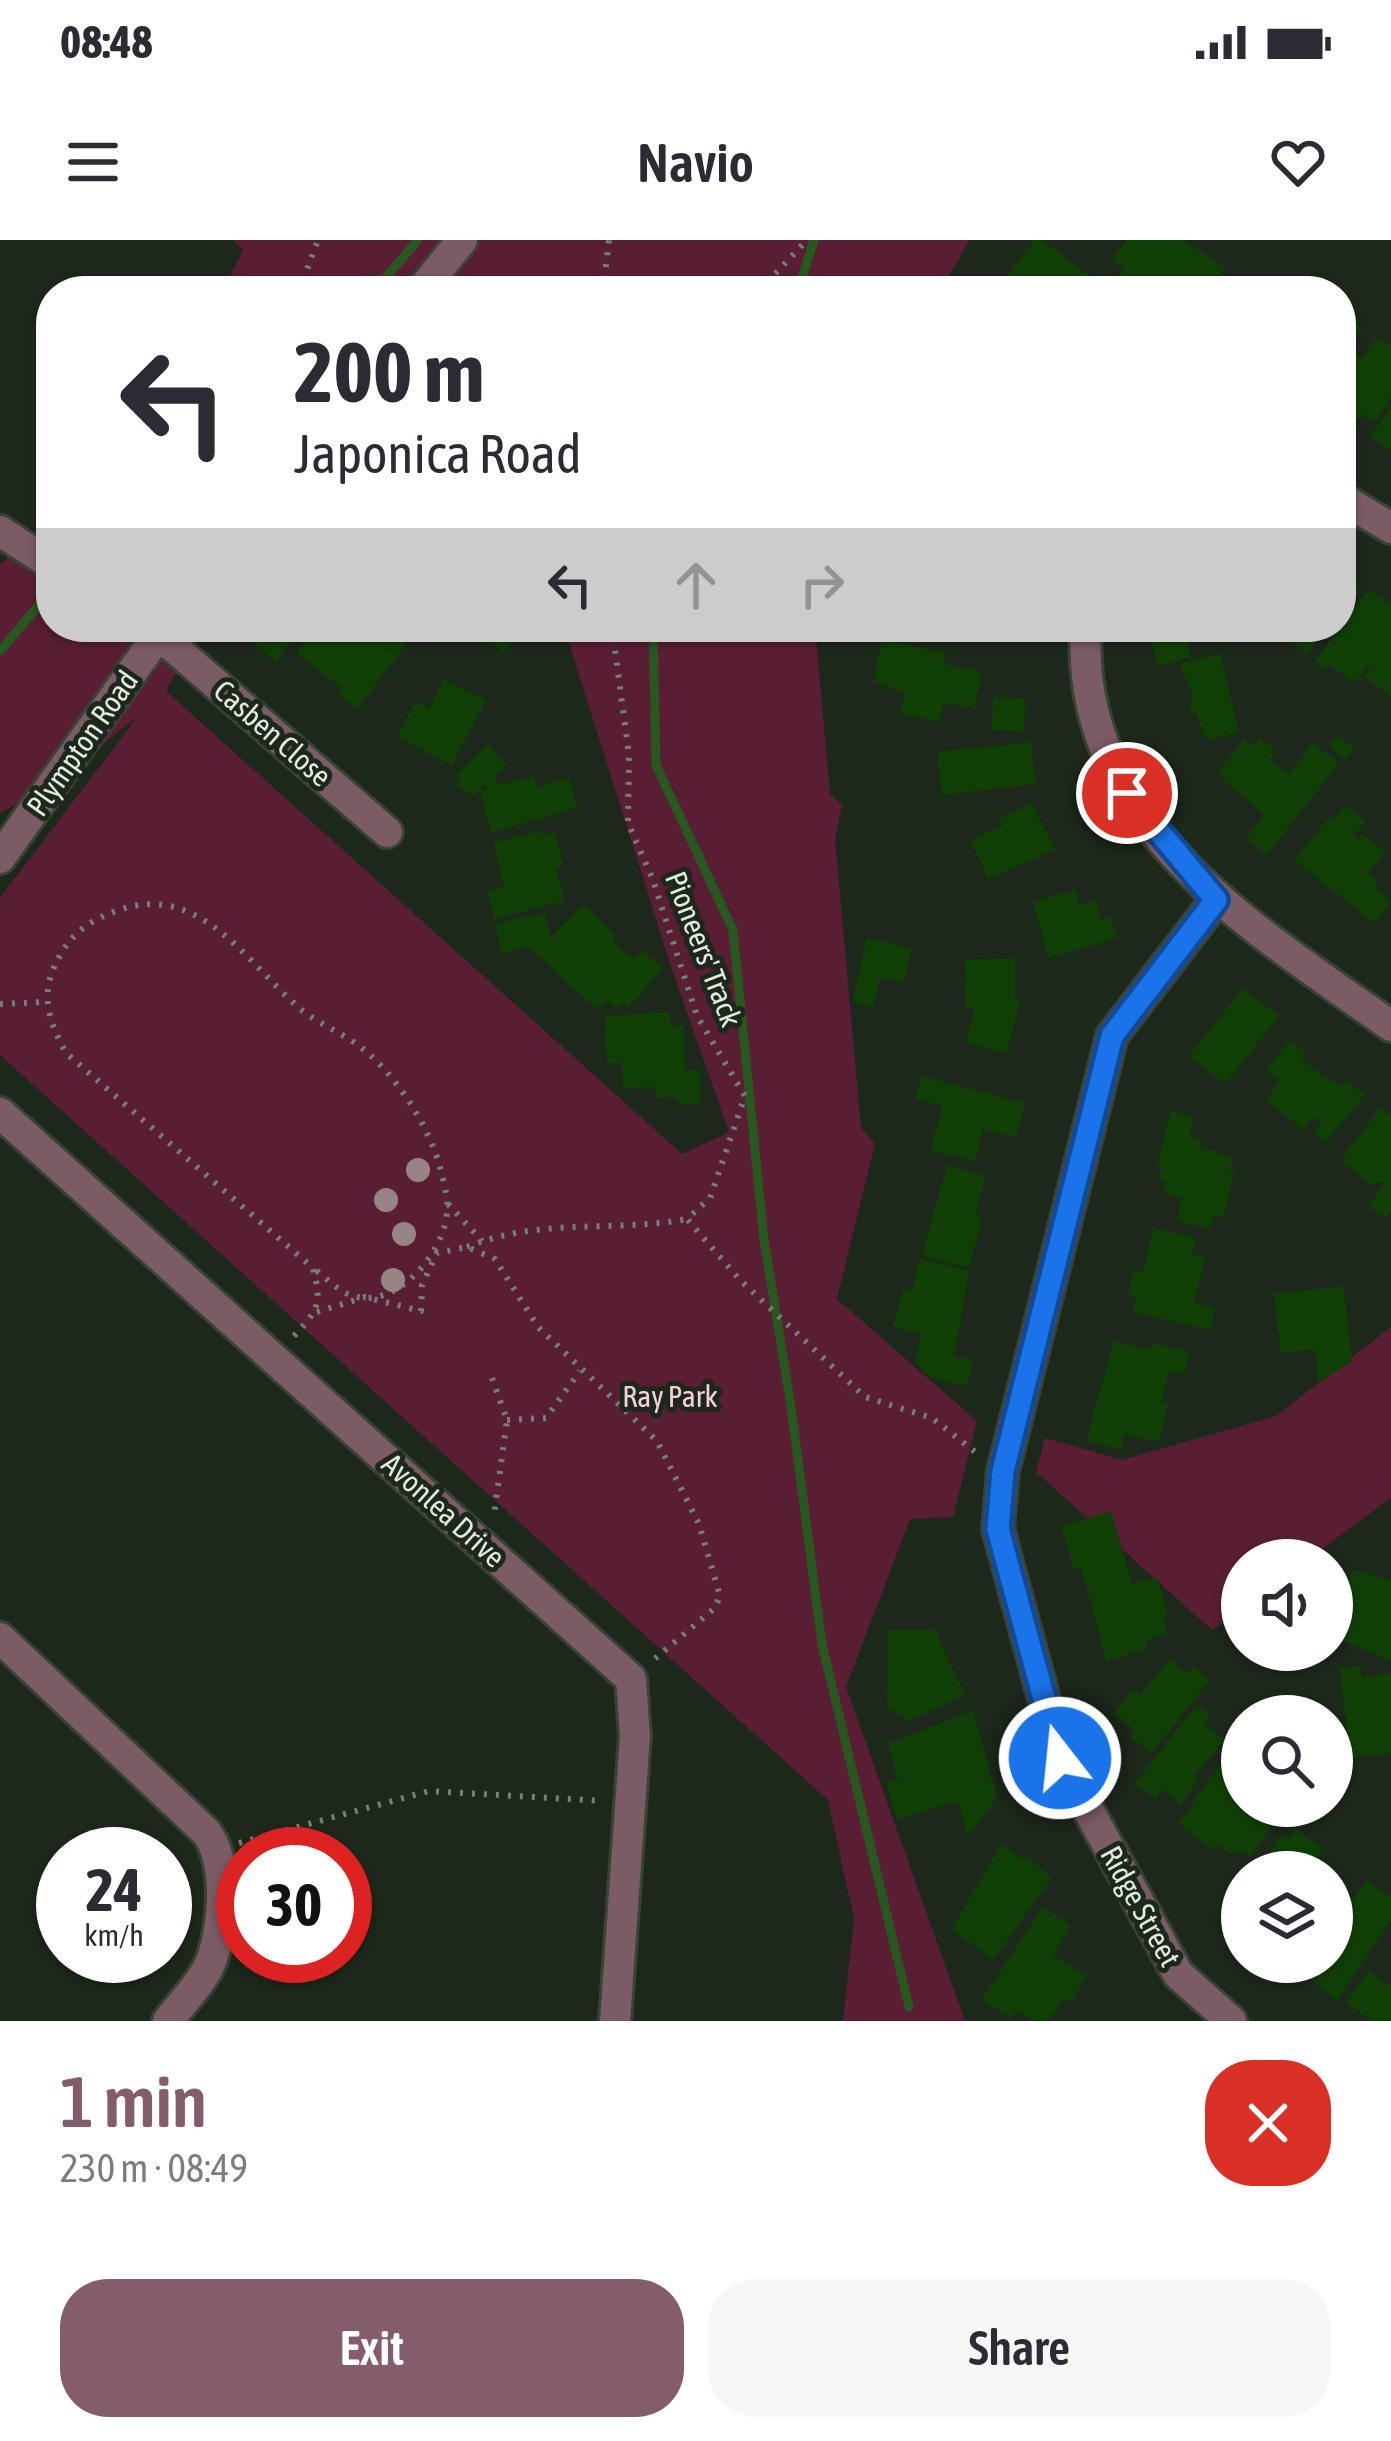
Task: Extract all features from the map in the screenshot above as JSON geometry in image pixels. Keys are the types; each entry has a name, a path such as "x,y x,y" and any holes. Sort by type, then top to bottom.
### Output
{"street":[{"path":"433,276 462,240"},
{"path":"1356,507 1391,528"},
{"path":"0,531 36,554"},
{"name":"Plympton Road","path":"0,858 149,642"},
{"name":"Casben Close","path":"173,642 387,832"},
{"path":"1087,642 1091,701 1109,758 1161,840 1216,900 1391,1027"},
{"name":"Ridge Street","path":"1216,900 1112,1036 1003,1471 998,1529 1060,1758 1178,1974 1231,2021"},
{"name":"Avonlea Drive","path":"0,1112 631,1679"},
{"path":"0,1638 206,1832 216,1847"},
{"path":"615,2021 634,1736 631,1679"},
{"path":"168,2021 203,1976 214,1955 216,1938"}],"path":[{"path":"304,276 318,240"},
{"path":"605,276 609,240"},
{"path":"773,276 807,240"},
{"name":"Pioneers' Track","path":"614,642 629,755 628,823 653,880 697,1016 745,1096 710,1198 687,1219"},
{"path":"448,1204 437,1253 422,1285 421,1311 349,1294 66,1053 44,1001 53,966 69,939 98,917 133,905 170,903 191,912 247,956 301,1009 367,1052 425,1123 448,1204 482,1240"},
{"path":"0,1004 44,1001"},
{"path":"275,1356 317,1312 403,1286 437,1253 563,1224 634,1229 687,1219 764,1304 865,1397 932,1418 1003,1471"},
{"path":"467,1246 495,1258 538,1327 657,1441 699,1524 719,1584 715,1608 631,1679"},
{"path":"314,1268 317,1312"},
{"path":"507,1420 546,1418 580,1371"},
{"path":"489,1551 507,1420 492,1378"},
{"path":"297,1827 429,1791 630,1802"}],"green space":[{"path":"233,240 970,240 949,276 230,276 243,250"},
{"name":"Ray Park","path":"36,535 36,642 194,642 166,691 682,1154 729,1132 671,967 569,642 816,642 830,794 842,805 835,839 861,1128 875,1144 837,1299 977,1421 953,1517 910,1519 846,1687 965,2021 843,2021 854,1919 828,1800 0,1055 0,898 138,716 54,784 0,813 0,564"},
{"path":"1391,1327 1391,1498 1335,1539 1221,1539 1221,1623 1212,1630 1036,1472 1045,1438 1122,1460 1276,1416"}],"building":[{"path":"1034,240 1042,240 1089,275 1088,276 1007,276"},
{"path":"1126,240 1183,240 1225,267 1220,276 1119,276 1124,268 1112,260"},
{"path":"1376,337 1391,346 1391,397 1375,422 1361,414 1356,419 1356,354 1363,358"},
{"path":"1391,406 1391,450 1370,437"},
{"path":"1368,590 1391,603 1391,697 1364,676 1371,669 1367,666 1354,683 1329,664 1325,669 1315,661 1329,642 1356,642 1356,606"},
{"path":"252,642 291,642 276,661"},
{"path":"304,642 406,645 357,709 337,694 342,688 296,653"},
{"path":"491,642 513,642 503,653"},
{"path":"882,642 945,652 943,664 982,671 974,708 943,703 940,721 901,714 905,692 874,682"},
{"path":"1152,642 1187,642 1191,657 1158,666"},
{"path":"1291,642 1316,642 1307,654"},
{"path":"1220,654 1239,732 1206,740 1196,713 1192,714 1189,701 1194,700 1180,663"},
{"path":"444,679 486,700 452,766 397,737 415,702 429,709"},
{"path":"993,697 1025,698 1024,731 992,730"},
{"path":"1338,735 1355,749 1346,760 1329,747"},
{"path":"1260,738 1276,751 1270,759 1289,774 1313,743 1339,763 1267,855 1246,839 1264,815 1217,774 1244,739 1253,746"},
{"path":"1031,742 1036,784 942,795 937,752"},
{"path":"487,744 506,765 494,776 500,785 534,776 537,787 569,778 578,807 491,833 480,791 487,789 485,784 473,796 457,785 460,781 455,776"},
{"path":"1031,804 1056,849 988,879 970,840 1001,826 998,819"},
{"path":"1346,806 1365,822 1354,835 1359,839 1363,834 1385,852 1367,873 1378,882 1374,887 1391,901 1374,923 1294,860 1331,815 1335,819"},
{"path":"541,831 542,835 555,832 563,866 556,869 564,901 494,919 487,892 504,887 493,843"},
{"path":"1075,890 1079,905 1096,900 1101,919 1111,917 1117,938 1049,958 1033,902"},
{"path":"582,904 616,935 612,940 632,958 643,951 663,969 628,1008 622,1003 616,1009 606,1000 597,1009 528,947 502,954 495,924 545,913 551,938"},
{"path":"867,938 912,949 903,983 880,978 873,1007 852,1002"},
{"path":"1015,958 1015,999 1020,1001 1007,1052 965,1043 975,1008 966,1008 965,960"},
{"path":"1243,988 1279,1016 1225,1084 1189,1056"},
{"path":"669,1012 670,1026 683,1025 685,1070 700,1070 701,1103 683,1105 669,1093 670,1098 656,1098 655,1087 623,1088 622,1063 607,1064 605,1016"},
{"path":"1290,1040 1306,1052 1301,1059 1321,1075 1341,1086 1346,1080 1365,1095 1326,1141 1314,1132 1321,1122 1314,1116 1303,1129 1265,1100 1280,1081 1267,1070"},
{"path":"922,1076 1025,1103 1016,1137 983,1129 975,1161 931,1150 943,1106 915,1099"},
{"path":"1380,1108 1391,1116 1391,1212 1385,1219 1368,1206 1384,1185 1378,1181 1374,1186 1340,1161"},
{"path":"1171,1111 1194,1117 1189,1137 1202,1140 1201,1147 1233,1158 1230,1171 1235,1172 1223,1217 1214,1214 1210,1229 1177,1221 1182,1198 1163,1193 1166,1181 1158,1179 1162,1166 1157,1164"},
{"path":"947,1165 986,1176 975,1215 982,1218 969,1268 922,1256"},
{"path":"1154,1228 1196,1238 1192,1255 1205,1258 1194,1303 1215,1308 1210,1330 1133,1312 1137,1297 1128,1295 1134,1271 1143,1273"},
{"path":"920,1259 969,1271 954,1356 973,1360 967,1386 931,1378 915,1363 922,1334 893,1327 903,1289 912,1291"},
{"path":"1343,1286 1352,1361 1319,1383 1315,1349 1281,1353 1274,1294"},
{"path":"1114,1341 1190,1352 1184,1374 1169,1370 1159,1442 1125,1434 1121,1449 1086,1441"},
{"path":"1111,1511 1132,1584 1157,1577 1168,1616 1163,1617 1167,1634 1146,1640 1148,1648 1107,1661 1081,1568 1074,1570 1061,1526"},
{"path":"1353,1570 1391,1580 1391,1661 1353,1645"},
{"path":"888,1630 935,1630 965,1695 909,1721 887,1708"},
{"path":"1170,1659 1187,1673 1193,1666 1210,1680 1151,1753 1130,1736 1135,1730 1114,1713 1133,1690 1140,1696"},
{"path":"1361,1666 1362,1677 1391,1673 1391,1753 1353,1758 1353,1695 1343,1695 1340,1671 1353,1671"},
{"path":"1197,1705 1210,1715 1204,1723 1221,1738 1221,1744 1194,1776 1199,1780 1180,1804 1162,1789 1155,1799 1135,1783"},
{"path":"973,1711 997,1796 968,1837 958,1801 896,1820 887,1782 898,1779 888,1743"},
{"path":"1221,1762 1221,1827 1271,1827 1255,1851 1226,1851 1216,1844 1212,1850 1179,1824"},
{"path":"1295,1829 1323,1848 1270,1851 1280,1836 1288,1840"},
{"path":"1001,1844 1023,1859 1026,1855 1052,1878 994,1959 951,1930"},
{"path":"1367,1881 1391,1897 1391,1919 1353,1977 1353,1899"},
{"path":"1042,1907 1071,1925 1053,1955 1087,1976 1070,2003 1064,1999 1048,2021 1034,2021 1016,2010 1011,2018 982,2000"},
{"path":"1368,1971 1391,1986 1391,2021 1374,2021 1346,2003"},
{"path":"1314,1983 1349,1983 1337,2001"}],"waterway":[{"path":"387,276 418,240"},
{"path":"803,276 814,240"},
{"path":"0,651 36,608"},
{"path":"653,642 656,765 733,930 764,1240 822,1644 909,2007"}],"route":[{"path":"1060,1758 998,1529 1003,1471 1112,1036 1216,900 1161,840 1127,793"}]}
